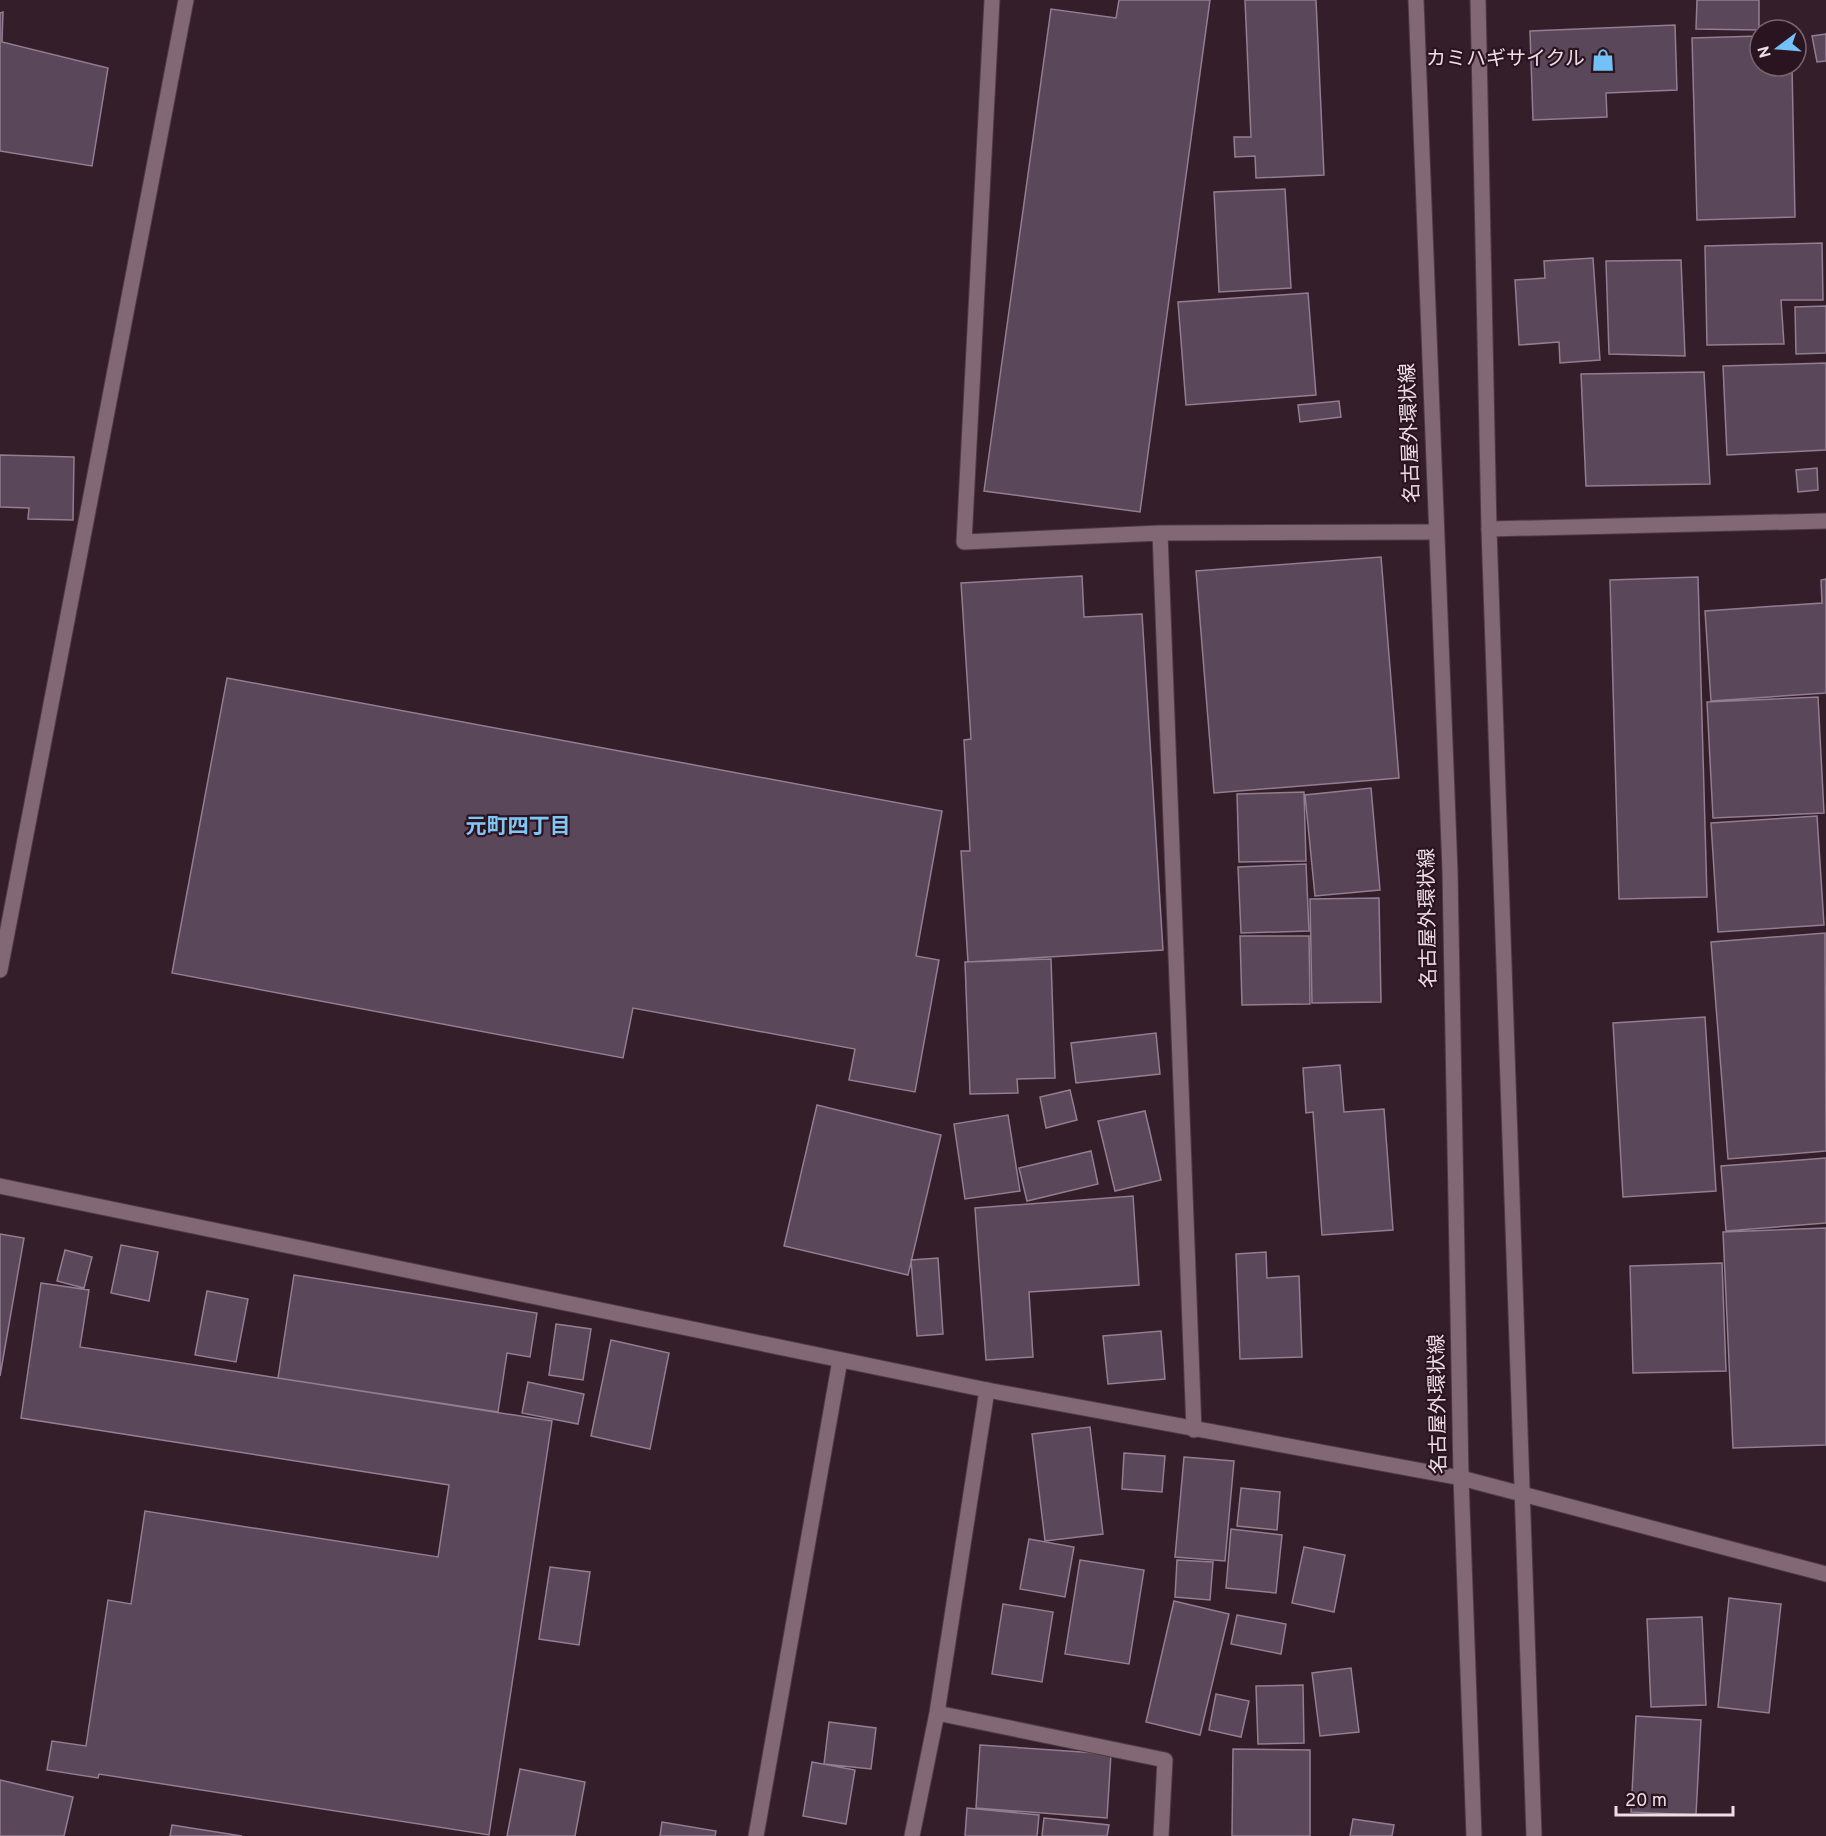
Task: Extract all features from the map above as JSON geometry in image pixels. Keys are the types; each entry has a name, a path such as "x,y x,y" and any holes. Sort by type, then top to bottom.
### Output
{"street":[{"path":"0,970 186,0"},
{"path":"992,0 964,542 1160,533 1436,531"},
{"name":"名古屋外環状線","path":"1416,0 1450,871 1461,1478 1474,1836"},
{"path":"1478,0 1489,529 1534,1836"},
{"path":"1489,529 1826,521"},
{"path":"1160,533 1194,1430"},
{"path":"0,1186 987,1390 1461,1478 1826,1574"},
{"path":"756,1836 840,1360"},
{"path":"912,1836 937,1713 987,1390"},
{"path":"937,1713 1165,1760 1161,1836"}],"building":[{"path":"1119,0 1210,0 1140,512 984,491 1051,9 1116,18"},
{"path":"1245,0 1316,0 1324,175 1256,178 1255,156 1235,157 1234,137 1251,137"},
{"path":"1697,0 1759,0 1759,18 1748,18 1748,30 1696,29"},
{"path":"3,12 2,42 108,68 92,166 0,151 0,13"},
{"name":"カミハギサイクル","path":"1675,25 1677,90 1606,93 1607,117 1533,120 1530,31"},
{"path":"1826,34 1826,61 1817,62 1812,36"},
{"path":"1748,36 1748,78 1792,78 1795,217 1697,220 1692,38"},
{"path":"1285,189 1291,288 1219,292 1214,192"},
{"path":"1822,243 1823,300 1781,300 1784,344 1707,345 1705,246"},
{"path":"1593,258 1600,360 1560,363 1559,342 1519,345 1515,280 1545,278 1544,261"},
{"path":"1681,260 1685,356 1609,354 1606,261"},
{"path":"1308,293 1316,395 1186,405 1178,302"},
{"path":"1826,306 1826,353 1796,354 1795,307"},
{"path":"1826,363 1826,450 1727,455 1723,366"},
{"path":"1704,372 1710,484 1586,486 1581,374"},
{"path":"1339,401 1341,417 1300,422 1298,405"},
{"path":"0,455 74,457 73,520 28,519 29,508 0,507"},
{"path":"1817,468 1818,490 1798,492 1796,470"},
{"path":"1381,557 1399,778 1214,793 1196,571"},
{"path":"1082,576 1084,617 1142,614 1163,950 968,962 961,851 970,851 964,740 971,739 961,583"},
{"path":"1698,577 1707,897 1619,899 1610,580"},
{"path":"1826,579 1826,693 1711,701 1705,611 1822,603 1821,580"},
{"path":"227,678 942,811 916,956 939,960 915,1092 849,1080 855,1049 633,1008 623,1058 172,973"},
{"path":"1818,697 1824,813 1713,818 1707,702"},
{"path":"1371,788 1380,890 1315,896 1305,795"},
{"path":"1304,792 1306,861 1239,862 1237,794"},
{"path":"1817,816 1824,925 1718,932 1711,823"},
{"path":"1306,864 1309,931 1241,933 1238,867"},
{"path":"1379,898 1381,1002 1312,1003 1310,899"},
{"path":"1825,933 1826,1151 1728,1159 1711,942"},
{"path":"1240,936 1309,936 1310,1004 1242,1005"},
{"path":"1051,959 1055,1078 1017,1079 1018,1093 970,1094 965,962"},
{"path":"1705,1017 1716,1191 1623,1197 1613,1023"},
{"path":"1156,1033 1160,1074 1076,1083 1071,1043"},
{"path":"1340,1065 1344,1112 1384,1109 1393,1230 1322,1235 1313,1112 1306,1113 1303,1068"},
{"path":"1070,1090 1077,1120 1046,1128 1040,1097"},
{"path":"817,1105 941,1135 908,1275 784,1246"},
{"path":"1145,1111 1161,1180 1115,1191 1098,1121"},
{"path":"1008,1115 1020,1191 965,1199 954,1124"},
{"path":"1091,1151 1098,1184 1027,1201 1019,1168"},
{"path":"1826,1158 1826,1223 1726,1231 1721,1166"},
{"path":"1133,1196 1139,1285 1029,1292 1033,1357 986,1360 975,1208"},
{"path":"1826,1228 1826,1445 1733,1448 1723,1232"},
{"path":"0,1234 24,1238 0,1376"},
{"path":"121,1245 158,1252 149,1301 111,1293"},
{"path":"65,1250 92,1257 84,1288 57,1281"},
{"path":"1266,1252 1267,1278 1299,1276 1302,1357 1240,1359 1236,1254"},
{"path":"938,1258 943,1334 917,1336 911,1260"},
{"path":"1722,1263 1726,1371 1633,1373 1630,1266"},
{"path":"294,1275 537,1313 530,1357 507,1353 498,1412 278,1378"},
{"path":"41,1283 89,1290 80,1347 552,1421 489,1835 99,1774 98,1778 47,1770 52,1741 86,1746 108,1600 131,1604 145,1511 438,1557 449,1485 21,1418"},
{"path":"207,1291 248,1299 236,1362 195,1355"},
{"path":"556,1324 591,1329 583,1380 549,1375"},
{"path":"1161,1331 1165,1379 1108,1384 1103,1336"},
{"path":"611,1340 669,1353 650,1449 591,1436"},
{"path":"528,1382 584,1394 578,1424 522,1413"},
{"path":"1090,1427 1103,1534 1045,1541 1032,1434"},
{"path":"1124,1453 1165,1456 1162,1492 1122,1489"},
{"path":"1184,1457 1234,1461 1225,1561 1175,1557"},
{"path":"1241,1488 1280,1492 1277,1530 1237,1526"},
{"path":"1231,1529 1282,1535 1276,1593 1226,1588"},
{"path":"1029,1539 1074,1547 1065,1597 1020,1589"},
{"path":"1304,1547 1345,1555 1334,1612 1292,1603"},
{"path":"1080,1560 1144,1570 1129,1664 1065,1654"},
{"path":"1177,1560 1213,1562 1210,1600 1175,1597"},
{"path":"550,1567 590,1572 579,1645 539,1639"},
{"path":"1729,1598 1781,1604 1769,1713 1718,1707"},
{"path":"1174,1601 1229,1614 1200,1735 1146,1722"},
{"path":"1003,1604 1053,1612 1042,1682 992,1674"},
{"path":"1237,1615 1286,1624 1281,1654 1231,1644"},
{"path":"1702,1617 1706,1705 1651,1707 1647,1619"},
{"path":"1351,1668 1359,1732 1320,1736 1312,1673"},
{"path":"1303,1685 1304,1743 1258,1744 1256,1686"},
{"path":"1216,1694 1249,1701 1241,1737 1209,1730"},
{"path":"1636,1716 1701,1720 1696,1815 1631,1812"},
{"path":"829,1722 876,1728 871,1769 824,1764"},
{"path":"980,1745 1111,1754 1107,1818 976,1808"},
{"path":"1233,1749 1310,1750 1310,1836 1232,1836"},
{"path":"812,1762 855,1770 846,1824 803,1816"},
{"path":"520,1769 585,1782 575,1836 507,1836"},
{"path":"0,1780 73,1797 64,1836 0,1836"},
{"path":"967,1808 1039,1815 1037,1836 965,1836"},
{"path":"1044,1818 1109,1825 1107,1836 1042,1836"},
{"path":"1353,1819 1394,1825 1392,1836 1350,1836"},
{"path":"662,1822 716,1831 715,1836 660,1836"},
{"path":"172,1825 242,1836 170,1836"}],"place":[{"name":"カミハギサイクル","path":"1603,60"}],"district":[{"name":"元町四丁目","path":"518,827"}]}
